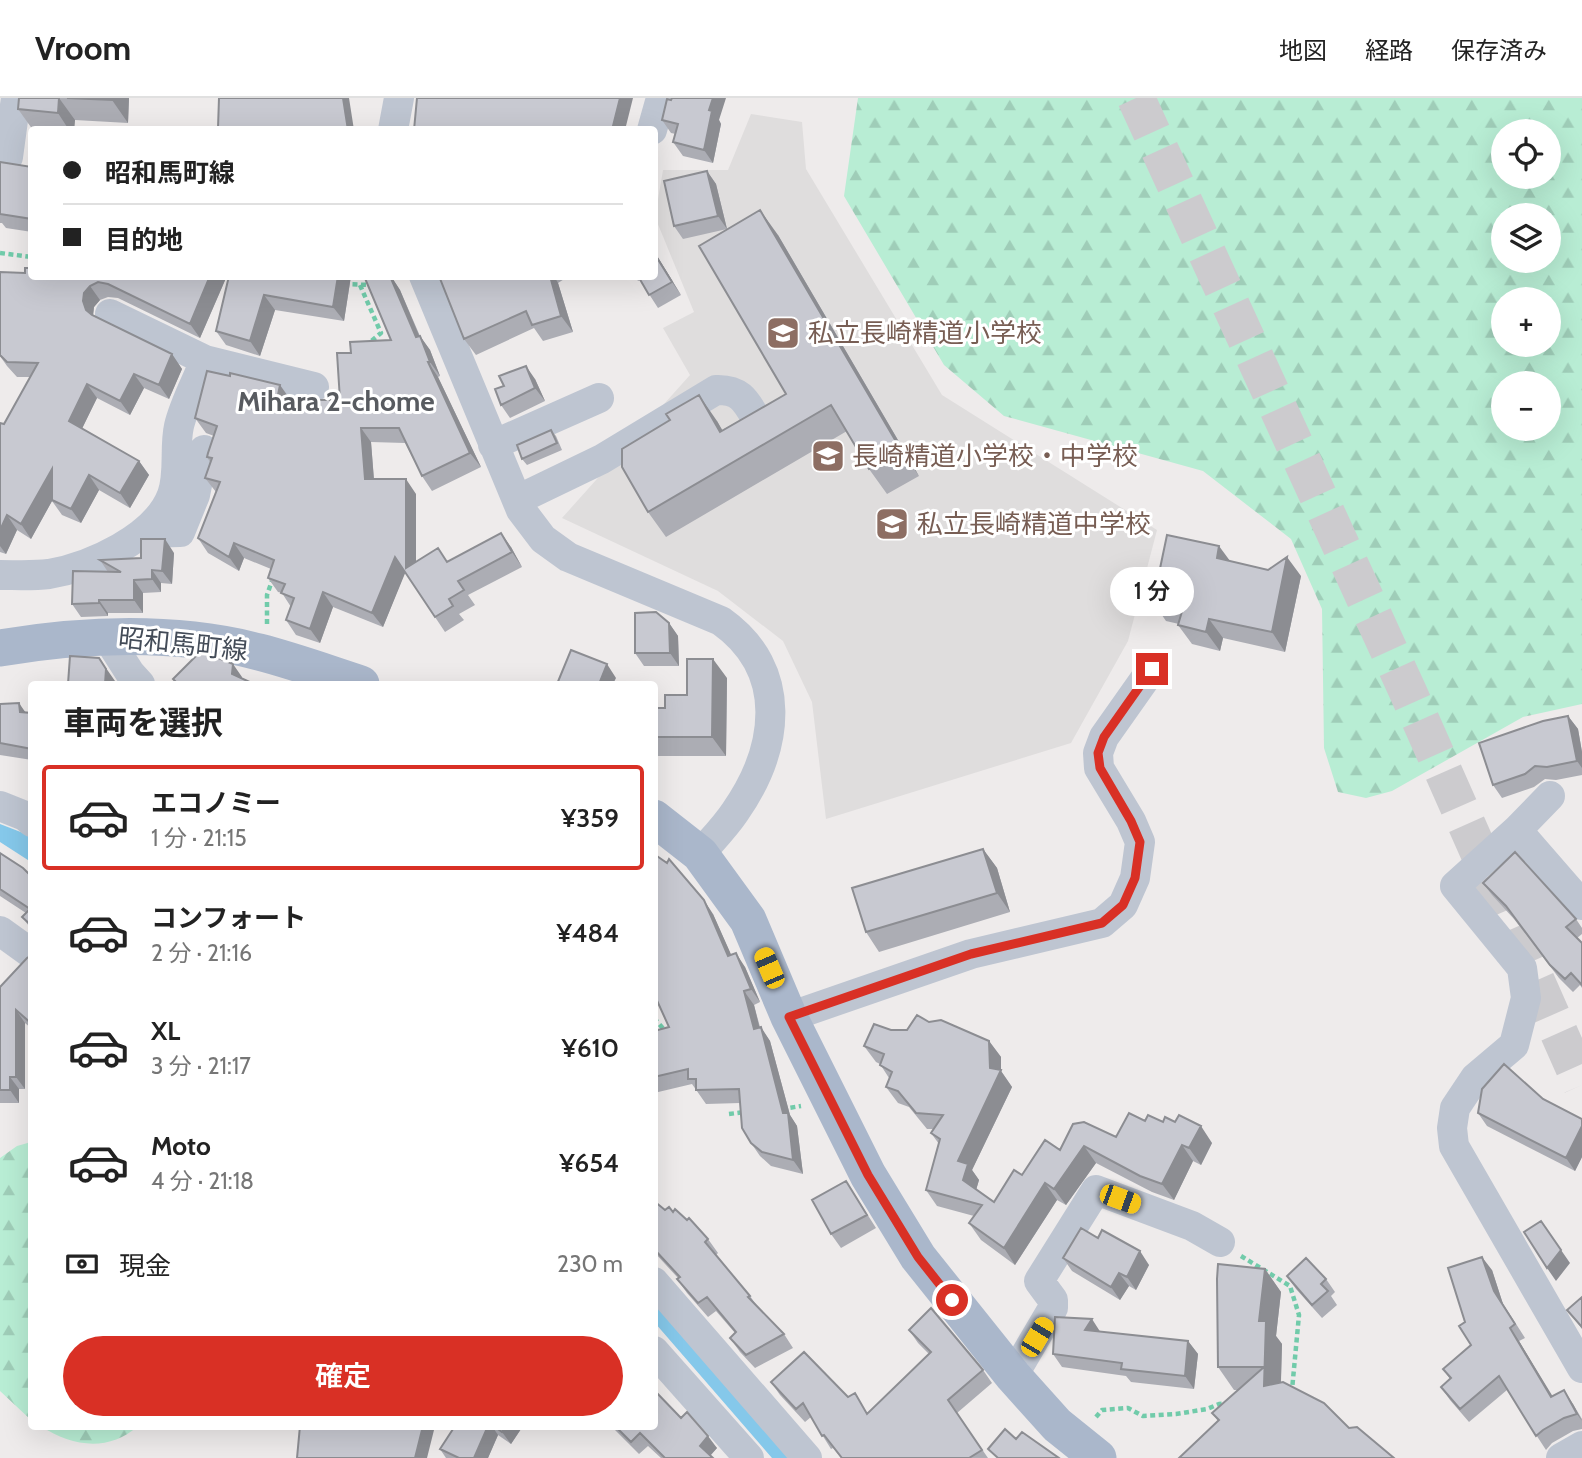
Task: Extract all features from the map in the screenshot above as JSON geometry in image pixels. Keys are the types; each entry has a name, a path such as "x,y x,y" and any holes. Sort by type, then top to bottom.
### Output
{"main road":[{"name":"昭和馬町線","path":"0,648 46,640 107,637 191,639 267,654 352,681"},
{"path":"658,821 700,854 748,920 789,1017 830,1100 868,1175 918,1257 1013,1376 1058,1425 1098,1458"}],"street":[{"path":"13,158 16,98"},
{"path":"394,126 399,98"},
{"path":"653,126 661,98"},
{"path":"426,280 521,510 543,539 568,557 721,621 733,630 760,661 768,685 771,716 760,768 735,814 700,854"},
{"path":"110,314 205,360 314,387"},
{"path":"0,575 39,575 65,570 105,555 142,533 160,514 173,492 179,426 205,360"},
{"path":"517,500 602,459 716,390 731,389 742,397 760,425"},
{"path":"494,445 599,398"},
{"path":"142,533 180,532 195,495 204,450"},
{"path":"107,637 137,681"},
{"path":"789,1017 971,954 1102,923 1123,905 1135,878 1140,842 1100,768 1098,753 1104,737 1152,669"},
{"path":"1550,796 1455,886 1522,968 1526,998 1514,1045 1475,1078 1463,1093 1455,1108 1451,1128 1454,1146 1582,1368"},
{"path":"0,806 28,819"},
{"path":"1517,830 1582,905"},
{"path":"0,931 28,951"},
{"path":"1013,1376 1053,1308 1053,1300 1039,1281 1096,1190 1192,1226 1220,1242"},
{"path":"658,1287 807,1458"},
{"path":"658,1356 749,1458"},
{"path":"1561,1458 1582,1446"}],"path":[{"path":"0,253 28,256"},
{"path":"333,282 375,285"},
{"path":"360,285 381,333 364,345"},
{"path":"267,654 267,595 277,570"},
{"path":"658,1021 665,1028 670,1041"},
{"path":"775,1110 830,1100"},
{"path":"729,1114 752,1112"},
{"path":"1220,1242 1290,1286 1299,1315 1292,1398"},
{"path":"1091,1422 1102,1410 1128,1408 1143,1416 1165,1415 1207,1409 1229,1402"}],"shaded area":[{"name":"長崎精道小学校・中学校","path":"751,114 802,122 806,169 942,395 1157,530 1128,641 1071,743 826,819 812,702 783,641 718,591 562,518 690,375 663,328 694,312 658,224 658,199 663,170 728,170"}],"green space":[{"path":"858,98 1582,98 1582,704 1523,717 1392,791 1366,798 1338,792 1324,748 1322,609 1291,539 1203,471 1004,416 944,365 844,196"},
{"path":"28,1143 28,1417 0,1391 0,1158 17,1146"},
{"path":"48,1430 132,1430 115,1440 90,1444 65,1439"}],"water":[{"path":"0,824 28,835 28,860 0,842"},
{"path":"658,1299 798,1458 772,1458 658,1326"}],"building":[{"path":"19,98 59,98 58,113 18,109"},
{"path":"67,98 112,98 112,100"},
{"path":"219,98 343,98 347,126 218,126"},
{"path":"417,98 620,98 613,126 414,126"},
{"path":"713,98 704,150 673,142 678,124 662,120 667,99"},
{"path":"0,162 28,166 28,218 0,214"},
{"path":"707,171 718,216 674,226 664,181"},
{"path":"760,210 901,450 869,469 831,405 648,512 622,467 622,449 670,420 666,414 699,395 720,432 786,394 699,246"},
{"path":"658,259 672,282 649,295 640,280 658,280"},
{"path":"25,268 28,268 28,280 208,280 190,324 108,284 98,282 84,293 86,310 92,315 172,354 159,385 134,374 120,401 87,384 69,421 139,461 120,493 89,475 71,509 52,500 52,469 21,524 7,515 0,530 0,423 4,424 38,363 7,362 0,355 0,272 25,273"},
{"path":"228,280 337,280 333,307 264,295 250,341 216,331"},
{"path":"366,280 392,280 416,337 420,336 428,362 470,453 422,476 399,428 361,428 365,479 406,479 406,568 438,548 447,562 501,533 512,552 458,581 464,590 449,599 453,606 435,617 395,557 372,613 323,592 310,629 286,620 294,598 281,593 285,584 268,578 274,560 234,543 229,557 198,538 220,482 205,478 212,458 207,457 217,426 195,418 207,371 230,376 230,373 280,385 277,400 340,400 337,353 351,353 350,342 391,340"},
{"path":"441,280 551,280 561,316 532,325 526,311 464,339"},
{"path":"526,366 535,388 501,405 495,389 504,386 499,376"},
{"path":"551,430 557,443 522,459 517,445"},
{"path":"1167,535 1219,546 1217,558 1268,570 1287,557 1272,632 1209,619 1206,632 1178,625 1183,608 1153,602"},
{"path":"141,539 165,539 162,571 152,570 152,579 134,580 134,600 99,600 99,603 72,604 73,571 121,572 100,560 141,558"},
{"path":"656,612 669,623 670,653 635,653 635,613"},
{"path":"571,650 607,664 600,681 558,681"},
{"path":"201,651 233,664 232,674 247,681 175,681 173,679"},
{"path":"70,656 99,658 106,669 105,681 68,681"},
{"path":"687,659 713,659 712,737 658,737 658,708 665,708 665,695 687,695"},
{"path":"19,703 20,712 28,713 28,748 0,743 0,704"},
{"path":"1568,716 1577,761 1547,767 1535,766 1525,774 1493,785 1479,743 1543,721"},
{"path":"983,849 997,893 866,932 852,888"},
{"path":"1515,852 1576,919 1566,927 1582,943 1582,985 1571,973 1565,979 1550,965 1506,906 1483,883"},
{"path":"0,853 28,873 28,908 0,889"},
{"path":"658,857 667,863 669,859 704,900 728,956 736,953 751,989 744,991 754,1029 761,1027 783,1113 788,1113 793,1160 762,1152 751,1143 742,1128 739,1089 696,1090 696,1079 688,1079 688,1069 658,1076 658,1030 669,1027 658,1003"},
{"path":"28,911 28,922 22,917"},
{"path":"27,958 28,1020 16,1010 16,1077 10,1077 10,1090 0,1090 0,987"},
{"path":"917,1015 929,1022 941,1020 989,1041 990,1068 1001,1070 958,1161 968,1164 963,1180 994,1202 1014,1170 1022,1175 1045,1140 1060,1150 1073,1124 1084,1122 1116,1137 1129,1113 1145,1121 1148,1115 1163,1122 1165,1117 1175,1122 1179,1115 1201,1126 1189,1148 1182,1145 1162,1184 1140,1176 1084,1146 1054,1189 1045,1183 1004,1248 969,1223 982,1205 926,1190 940,1139 931,1133 943,1115 916,1113 898,1091 886,1087 892,1072 880,1065 884,1054 864,1046 874,1024 891,1030 907,1030"},
{"path":"1504,1064 1543,1099 1582,1119 1582,1126 1566,1158 1478,1113 1482,1089"},
{"path":"846,1181 867,1215 831,1234 812,1200"},
{"path":"658,1204 665,1210 669,1207 673,1212 675,1209 687,1220 689,1218 708,1239 705,1242 750,1296 748,1297 784,1334 746,1355 730,1338 736,1332 707,1297 698,1303 677,1279 680,1277 658,1253"},
{"path":"1541,1221 1561,1250 1547,1268 1524,1232"},
{"path":"1081,1228 1098,1238 1102,1230 1140,1251 1127,1277 1119,1273 1111,1287 1063,1258"},
{"path":"1482,1257 1494,1291 1515,1324 1510,1328 1551,1397 1564,1390 1577,1414 1564,1418 1536,1436 1499,1376 1460,1409 1441,1387 1451,1378 1443,1369 1471,1345 1459,1326 1465,1322 1448,1268"},
{"path":"1306,1258 1326,1279 1321,1284 1328,1291 1312,1305 1287,1276"},
{"path":"1218,1264 1265,1269 1259,1321 1266,1321 1264,1386 1283,1382 1324,1403 1349,1428 1357,1427 1394,1458 1179,1458 1219,1420 1212,1413 1264,1367 1218,1367"},
{"path":"1582,1297 1582,1327 1567,1310"},
{"path":"931,1308 983,1370 948,1400 982,1450 969,1458 842,1458 824,1435 822,1436 803,1403 796,1409 771,1382 804,1352 848,1397 855,1393 867,1414 931,1352 909,1330"},
{"path":"1055,1317 1092,1319 1085,1330 1188,1341 1185,1376 1121,1369 1122,1363 1053,1354"},
{"path":"658,1394 681,1418 687,1412 708,1436 700,1446 713,1458 665,1458 640,1433 631,1442 619,1430 658,1430"},
{"path":"1005,1429 1016,1439 1022,1432 1059,1458 998,1458 988,1449"},
{"path":"300,1430 422,1430 415,1458 297,1458"},
{"path":"452,1430 486,1430 474,1458 459,1458 440,1449"}],"tunnel":[{"path":"1136,98 1408,692 1582,1085"}],"place":[{"name":"私立長崎精道小学校","path":"783,333"},
{"name":"長崎精道小学校・中学校","path":"828,456"},
{"name":"私立長崎精道中学校","path":"892,524"}],"district":[{"name":"Mihara 2-chome","path":"336,401"}],"route":[{"path":"952,1300 918,1257 868,1175 789,1017 971,954 1102,923 1123,905 1135,878 1140,842 1100,768 1098,753 1104,737 1152,669"}]}
